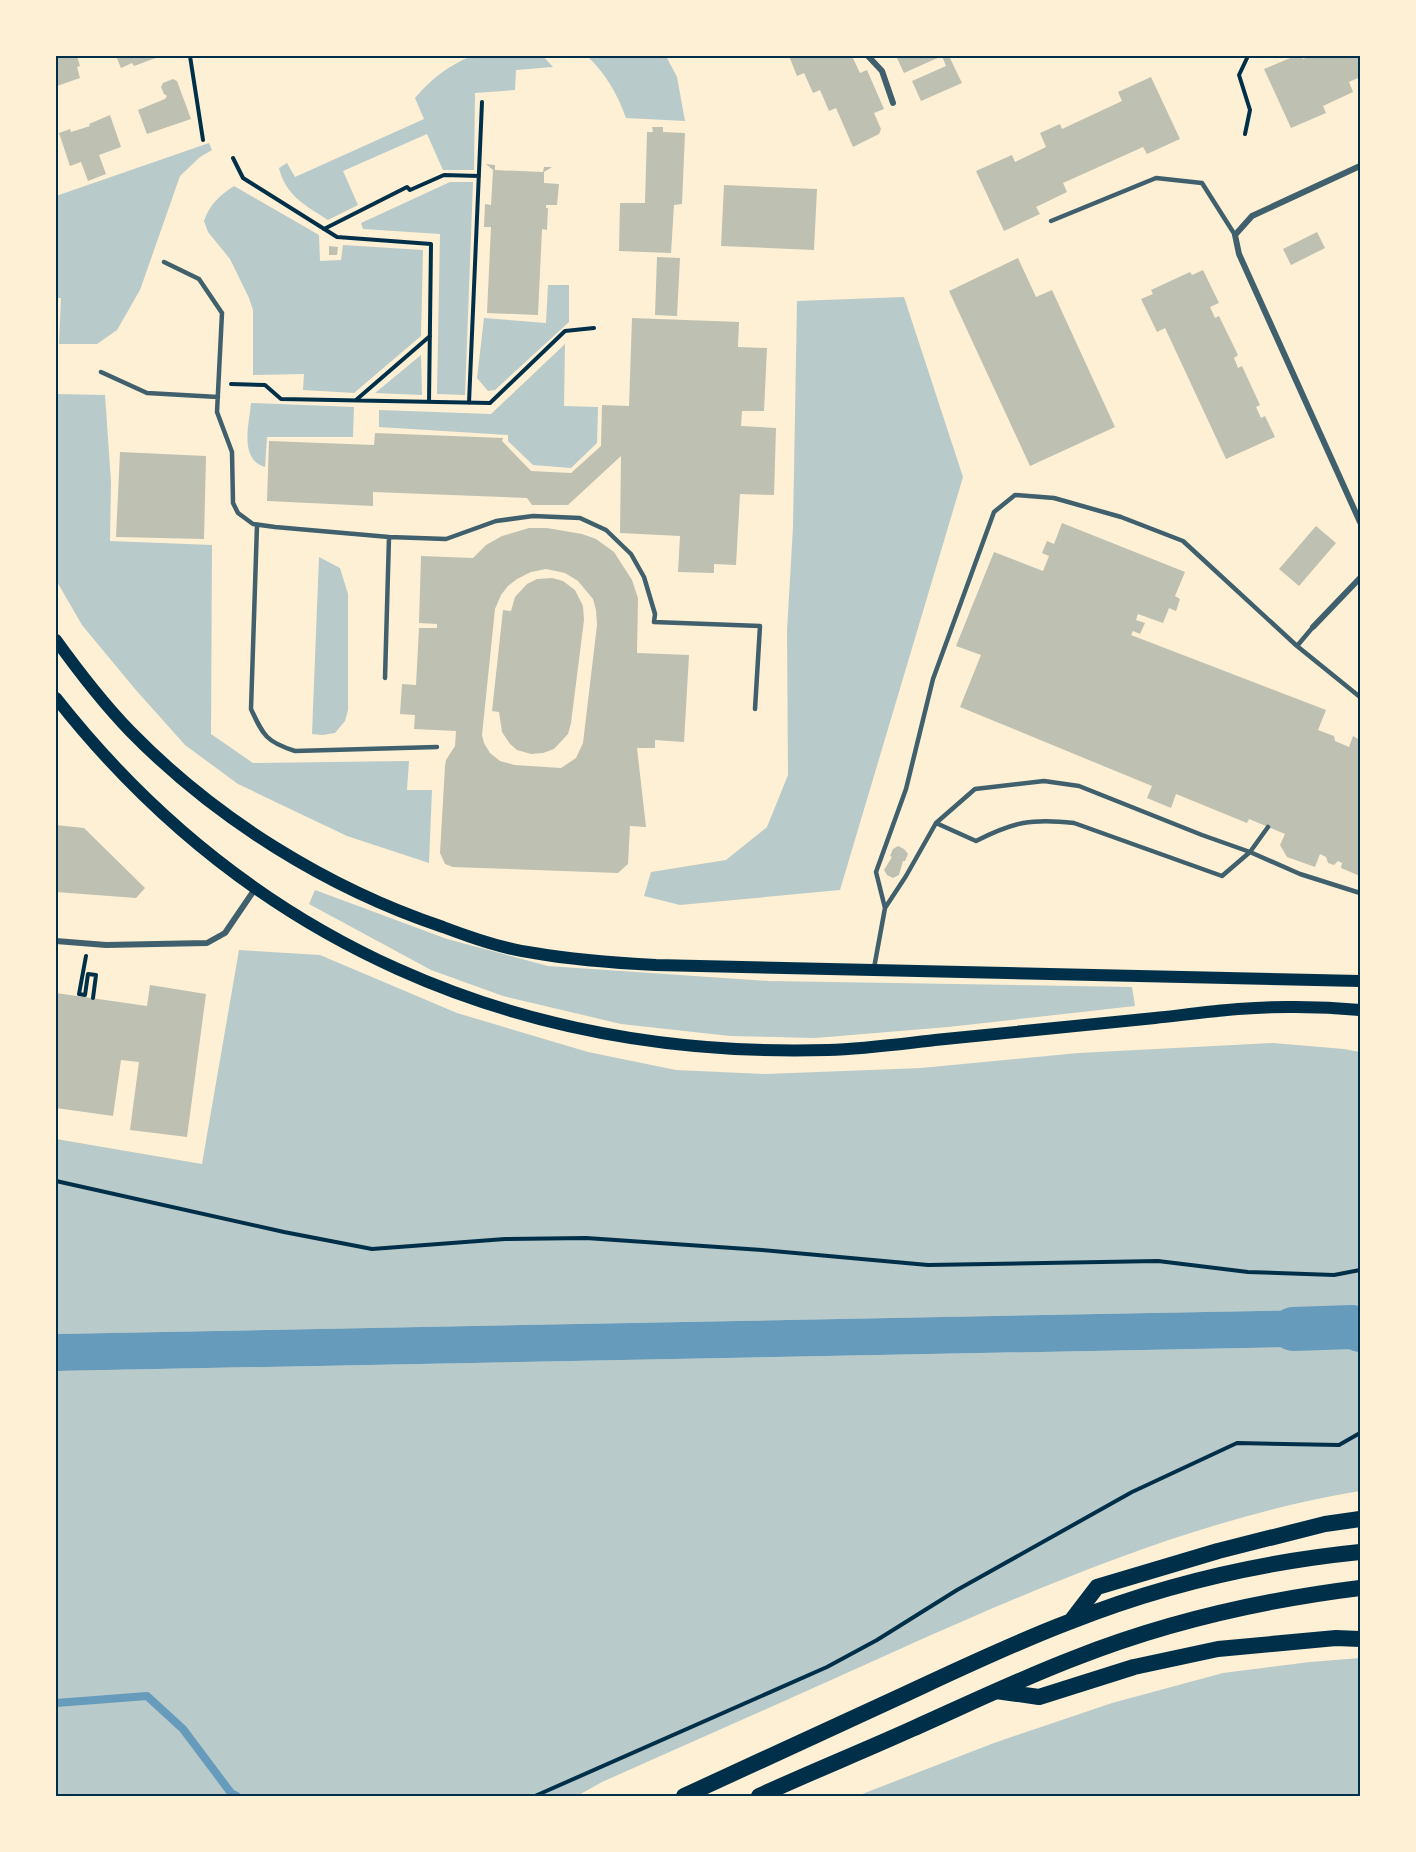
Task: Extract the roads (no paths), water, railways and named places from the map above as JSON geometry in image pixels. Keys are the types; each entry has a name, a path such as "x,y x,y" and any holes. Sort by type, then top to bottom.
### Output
{"highway":[{"path":"1071,1621 1096,1587 1218,1551 1324,1524 1360,1519"},
{"path":"684,1797 1014,1644 1071,1621 1124,1602 1215,1576 1301,1559 1360,1552"},
{"path":"759,1797 995,1691 1075,1658 1176,1624 1219,1613 1303,1596 1360,1588"},
{"path":"995,1691 1039,1697 1134,1667 1218,1649 1336,1638 1360,1639"}],"main road":[{"path":"56,640 96,693 130,731 187,783 246,828 337,882 391,908 480,940 533,953 637,964 1360,981"},
{"path":"56,698 108,760 146,799 209,855 301,919 387,964 464,996 561,1025 628,1039 696,1047 830,1050 1223,1011 1295,1006 1360,1010"}],"street":[{"path":"868,56 882,71 893,103"},
{"path":"1360,166 1252,216 1235,235 1239,254 1360,522"},
{"path":"1313,627 1360,578"},
{"path":"56,941 88,944 207,943 225,933 255,889"}],"lane":[{"path":"1051,221 1155,178 1202,183 1235,235"},
{"path":"164,262 199,279 222,313 217,412 232,452 233,502 238,513 257,525 389,537 446,539 496,521 533,516 580,518 606,530 631,554 644,577 655,614 654,622 760,626 755,709"},
{"path":"101,372 147,393 218,397"},
{"path":"885,908 876,872 906,789 933,679 994,512 1015,495 1054,498 1120,517 1183,541 1297,646 1360,697"},
{"path":"257,525 251,709 262,732 276,745 295,751 437,747"},
{"path":"386,678 389,537"},
{"path":"1297,646 1313,627"},
{"path":"873,970 885,908 936,823 975,789 1044,782 1079,786 1250,852 1300,874 1360,893"},
{"path":"936,823 976,842 996,831 1024,821 1048,820 1074,823 1222,876 1250,852 1268,827"}],"water":[{"path":"1360,1309 1346,1346 56,1371 56,1334"}],"waterway":[{"path":"1293,1329 1352,1327 1360,1330"},
{"path":"56,1703 147,1696 183,1729 231,1793 237,1796"}]}
